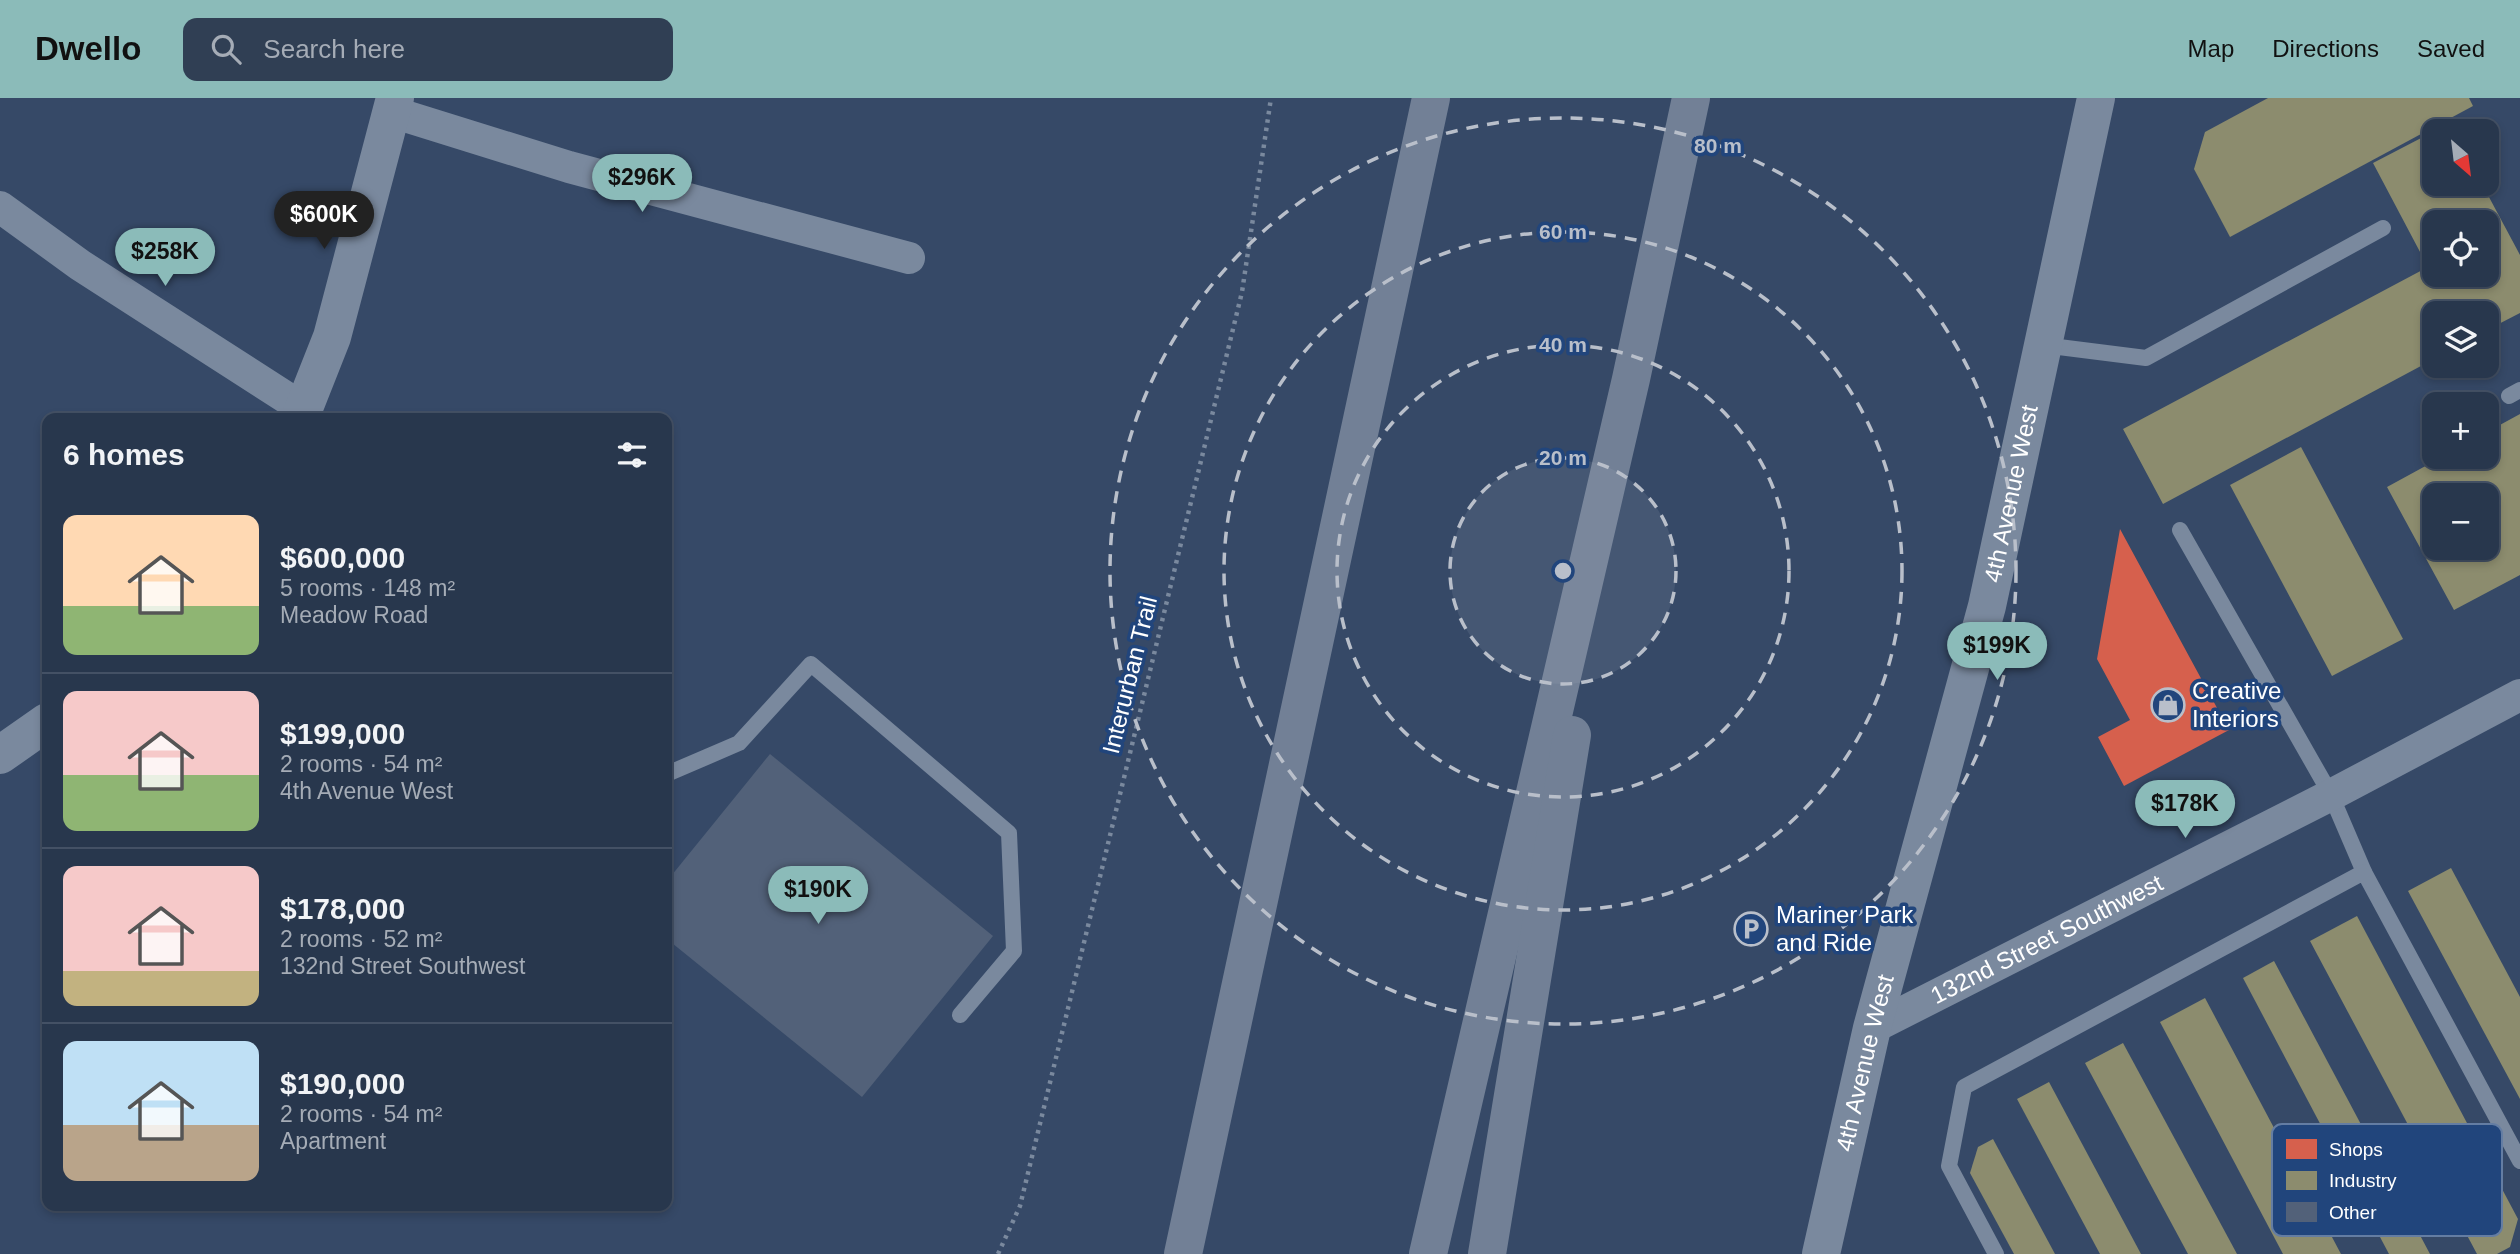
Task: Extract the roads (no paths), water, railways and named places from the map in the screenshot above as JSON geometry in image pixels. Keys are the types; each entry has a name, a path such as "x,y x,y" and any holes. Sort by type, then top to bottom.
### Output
{"highway":[{"path":"1183,1254 1432,98"},
{"path":"1427,1254 1631,379 1691,98"},
{"path":"1487,1254 1631,379"}],"street":[{"name":"4th Avenue West","path":"1821,1254 1872,1028 1987,606 2096,98"},
{"path":"302,413 332,337 393,105 569,167 909,258"},
{"path":"0,207 80,265 301,413"},
{"name":"132nd Street Southwest","path":"1872,1028 2331,795 2520,695"},
{"path":"0,755 42,726"}],"lane":[{"path":"2043,345 2146,358 2383,228"},
{"path":"2180,530 2331,795 2364,872 2500,1124"},
{"path":"672,772 739,743 811,664 1009,833 1014,951 960,1015"},
{"path":"1996,1254 1949,1166 1964,1087 2364,872"},
{"path":"2502,1128 2520,1161"}],"place":[{"name":"Creative Interiors","path":"2168,705"},
{"name":"Mariner Park and Ride","path":"1751,929"}]}
